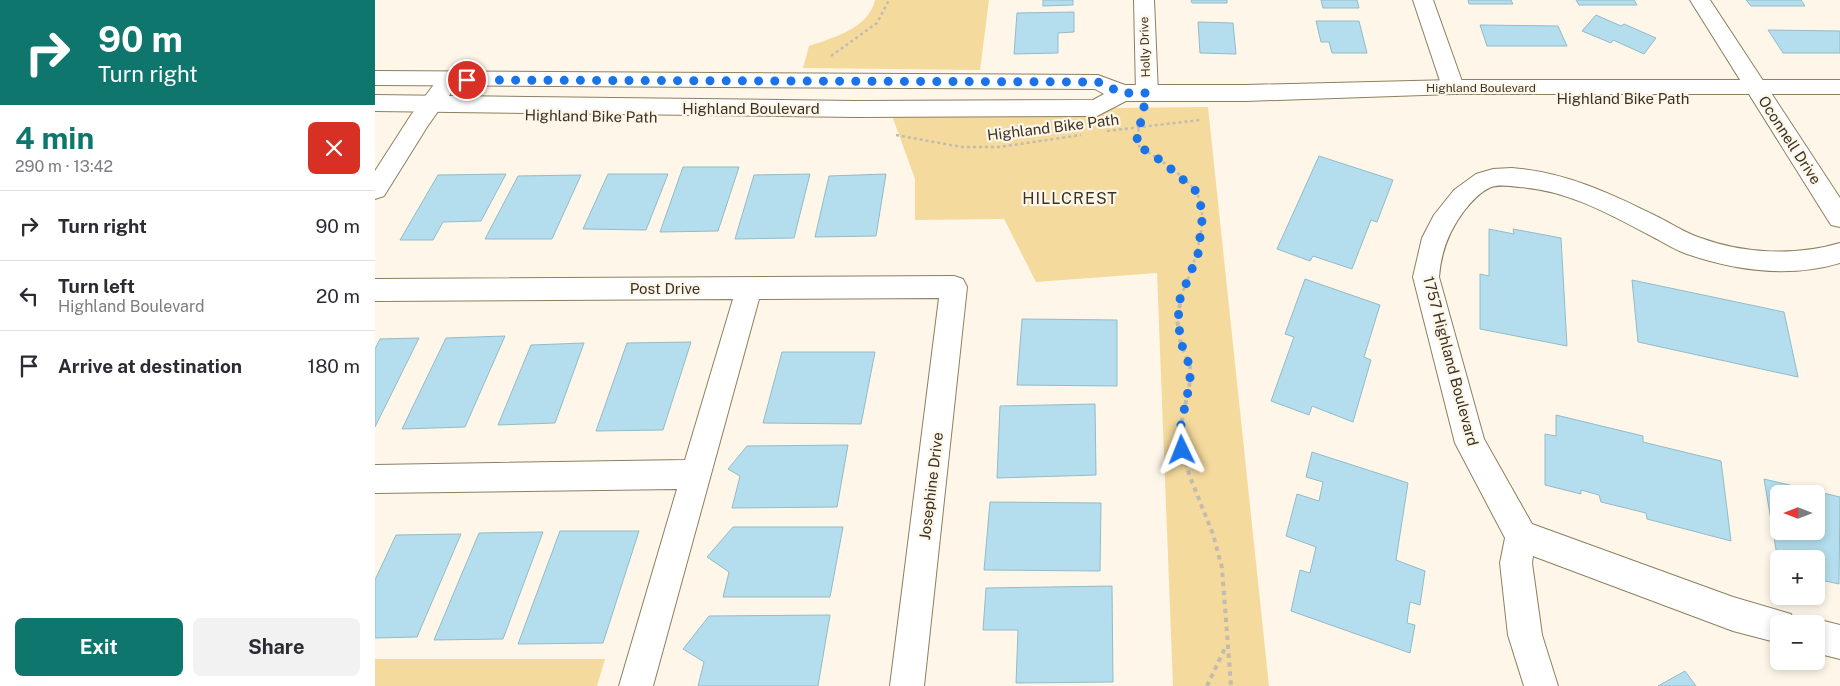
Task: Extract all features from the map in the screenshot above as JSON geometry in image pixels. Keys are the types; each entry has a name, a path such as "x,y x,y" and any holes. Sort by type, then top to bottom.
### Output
{"main road":[{"name":"Holly Drive","path":"1143,0 1147,93"},
{"path":"1423,0 1453,87"},
{"name":"Oconnell Drive","path":"1700,0 1840,218"},
{"name":"Highland Boulevard","path":"375,78 449,80 1098,82 1122,93 1246,93 1453,87 1840,87"},
{"path":"375,190 431,103 449,80"},
{"name":"Highland Boulevard","path":"375,103 855,109 1097,108 1122,93"},
{"name":"1757 Highland Boulevard","path":"1521,536 1470,444 1426,277 1428,252 1446,217 1468,188 1482,180 1512,177 1561,184 1587,192 1697,248 1732,255 1797,263 1823,260 1840,253"},
{"name":"Post Drive","path":"375,290 954,287"},
{"name":"Josephine Drive","path":"907,686 954,287"},
{"path":"636,686 749,288"},
{"path":"375,479 696,474"},
{"path":"1541,686 1525,635 1516,563 1521,536 1733,614 1770,624"},
{"path":"1825,638 1840,642"}],"path":[{"path":"799,81 877,23 889,0"},
{"path":"1147,93 1136,144 1163,162 1195,190 1203,212 1198,254 1178,304 1180,340 1190,367 1190,382 1181,425 1182,450 1190,477 1213,534 1222,568 1231,686"},
{"name":"Highland Bike Path","path":"1102,132 1202,120"},
{"name":"Highland Bike Path","path":"892,135 962,147 999,147 1084,134"},
{"path":"1207,686 1227,645"}],"shaded area":[{"path":"875,0 989,0 980,70 803,68 809,46 839,35 858,25 871,10"},
{"path":"1208,107 1269,686 1173,686 1157,273 1036,282 1004,219 915,220 915,179 890,110"},
{"path":"375,659 605,659 597,686 375,686"}],"building":[{"path":"1043,0 1073,0 1073,5 1043,6"},
{"path":"1191,0 1227,0 1227,3 1192,3"},
{"path":"1321,0 1357,0 1359,8 1323,8"},
{"path":"1468,0 1511,0 1513,4 1469,4"},
{"path":"1576,0 1634,0 1637,5 1579,5"},
{"path":"1746,0 1801,0 1805,6 1751,6"},
{"path":"1074,12 1074,32 1058,33 1058,53 1014,54 1017,13"},
{"path":"1596,15 1621,26 1624,24 1656,38 1644,54 1613,40 1611,43 1582,31"},
{"path":"1316,21 1359,21 1367,53 1332,53 1329,42 1321,42"},
{"path":"1198,22 1233,23 1236,54 1200,53"},
{"path":"1480,25 1558,26 1567,46 1487,46"},
{"path":"1768,30 1840,31 1840,53 1783,53"},
{"path":"1319,156 1393,180 1377,222 1371,220 1352,269 1313,256 1310,261 1277,249"},
{"path":"683,167 739,167 718,231 660,232"},
{"path":"506,174 481,221 443,222 433,240 400,240 438,175"},
{"path":"608,174 668,174 646,230 583,229"},
{"path":"810,174 794,238 735,239 754,175"},
{"path":"886,174 876,236 815,237 829,176"},
{"path":"581,175 552,239 485,239 518,176"},
{"path":"1489,229 1514,234 1513,229 1561,238 1567,346 1480,329 1480,274 1489,276"},
{"path":"1305,279 1380,305 1364,357 1371,360 1353,422 1312,406 1309,415 1271,401 1294,337 1285,334"},
{"path":"1632,280 1784,312 1798,377 1638,342"},
{"path":"1022,319 1117,320 1117,386 1017,385"},
{"path":"505,336 465,427 402,429 446,338"},
{"path":"419,338 375,427 375,349 380,339"},
{"path":"691,342 663,430 596,431 627,343"},
{"path":"584,343 555,423 498,425 531,345"},
{"path":"782,352 875,352 861,424 763,423"},
{"path":"1095,404 1096,475 997,478 1000,406"},
{"path":"1556,415 1643,436 1643,442 1721,461 1731,541 1647,519 1646,513 1601,502 1599,495 1581,490 1581,494 1545,485 1545,434 1556,436"},
{"path":"848,445 837,507 732,508 740,476 728,469 747,446"},
{"path":"1312,452 1408,483 1396,560 1425,571 1420,605 1410,602 1407,623 1415,625 1410,653 1291,611 1300,570 1310,573 1316,547 1286,536 1297,494 1319,501 1323,482 1306,477"},
{"path":"1764,479 1789,485 1770,485 1770,514"},
{"path":"1825,493 1840,497 1839,584 1825,581 1825,550 1776,550 1774,540 1825,540"},
{"path":"990,502 1101,503 1100,571 984,570"},
{"path":"733,527 843,527 830,597 723,597 729,572 707,557"},
{"path":"560,531 639,531 603,643 518,644"},
{"path":"543,532 503,639 434,640 479,533"},
{"path":"461,534 417,637 375,638 375,580 396,535"},
{"path":"1112,586 1113,682 1016,683 1018,630 983,630 986,588"},
{"path":"830,615 818,686 698,686 704,662 683,649 709,616"},
{"path":"1685,671 1696,686 1658,686"}],"district":[{"name":"HILLCREST","path":"1070,198"}],"route":[{"path":"467,80 1098,82 1122,93 1147,93 1136,144 1163,162 1195,190 1203,212 1198,254 1178,304 1177,318 1180,340 1190,367 1190,382 1181,425 1182,450"}]}
